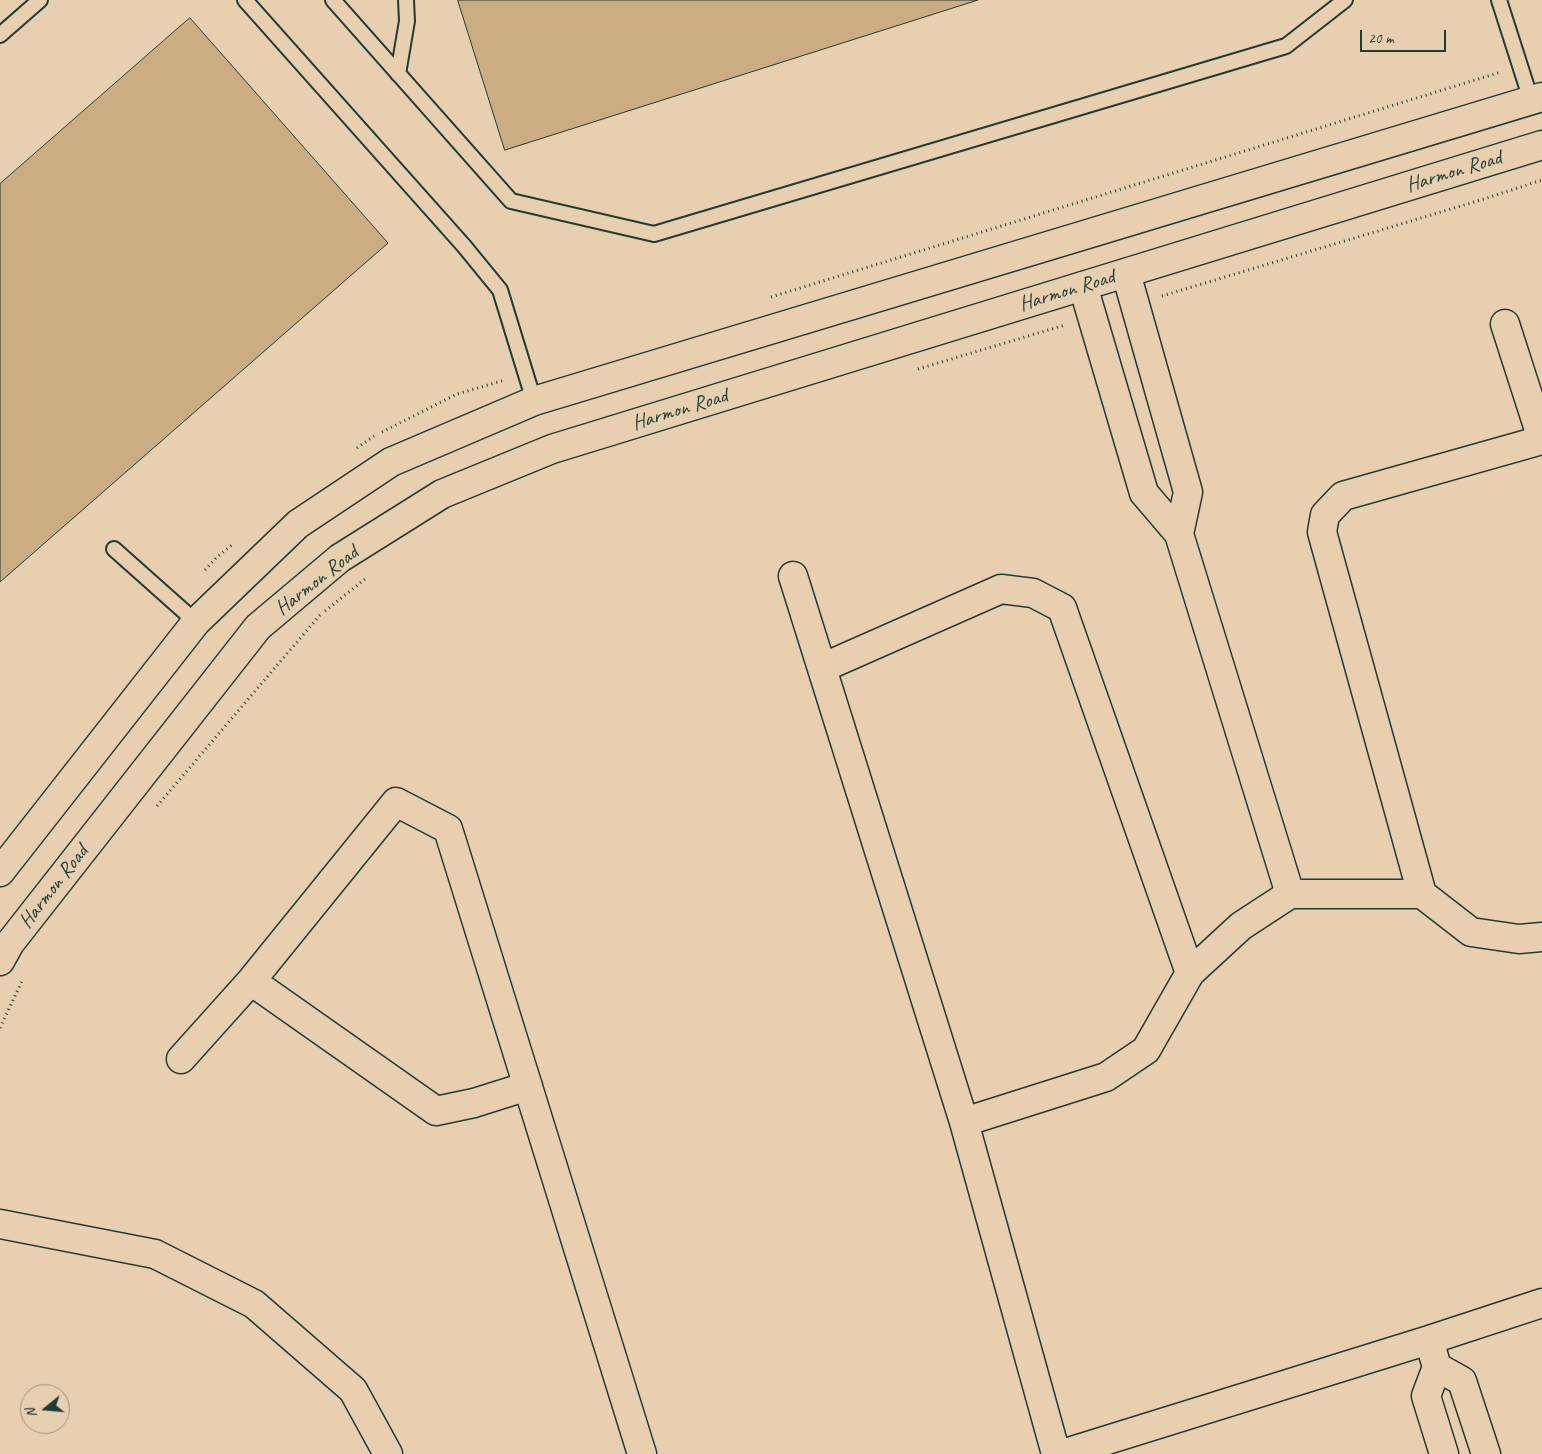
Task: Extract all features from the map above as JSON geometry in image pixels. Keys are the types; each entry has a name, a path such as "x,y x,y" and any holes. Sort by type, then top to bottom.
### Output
{"street":[{"path":"0,872 196,622 298,524 391,462 534,401 1537,98"},
{"name":"Harmon Road","path":"0,961 10,943 258,627 340,558 442,494 552,450 1542,145"},
{"path":"1126,273 1188,492 1179,534"},
{"path":"1083,286 1144,493 1179,534 1290,894"},
{"path":"1505,324 1542,439 1343,496 1325,515 1322,532 1422,894 1471,932 1519,939 1542,937"},
{"path":"792,576 964,1122 1056,1454"},
{"path":"822,668 1001,589 1033,593 1062,608 1190,973"},
{"path":"181,1059 251,981 396,802 448,829 642,1454"},
{"path":"964,1122 1106,1077 1146,1050 1190,973 1241,926 1290,894 1422,894"},
{"path":"251,981 436,1111 474,1103 528,1086"},
{"path":"0,1224 156,1254 254,1304 353,1390 388,1454"},
{"path":"1062,1454 1542,1303"},
{"path":"1429,1340 1437,1367 1426,1396 1444,1454"},
{"path":"1437,1367 1462,1381 1486,1454"}],"lane":[{"path":"0,35 40,0"},
{"path":"245,0 464,246 500,290 534,401"},
{"path":"332,0 511,201 654,234 1286,46 1345,0"},
{"path":"398,74 406,21 406,0"},
{"path":"1499,0 1537,98"},
{"path":"114,549 196,622"}],"path":[{"path":"1135,304 1542,180"},
{"path":"912,371 1092,317"},
{"path":"155,808 319,616 372,573"},
{"path":"0,1028 24,978"}],"building":[{"path":"458,0 978,0 505,150"},
{"path":"190,18 388,243 0,582 0,184"}]}
